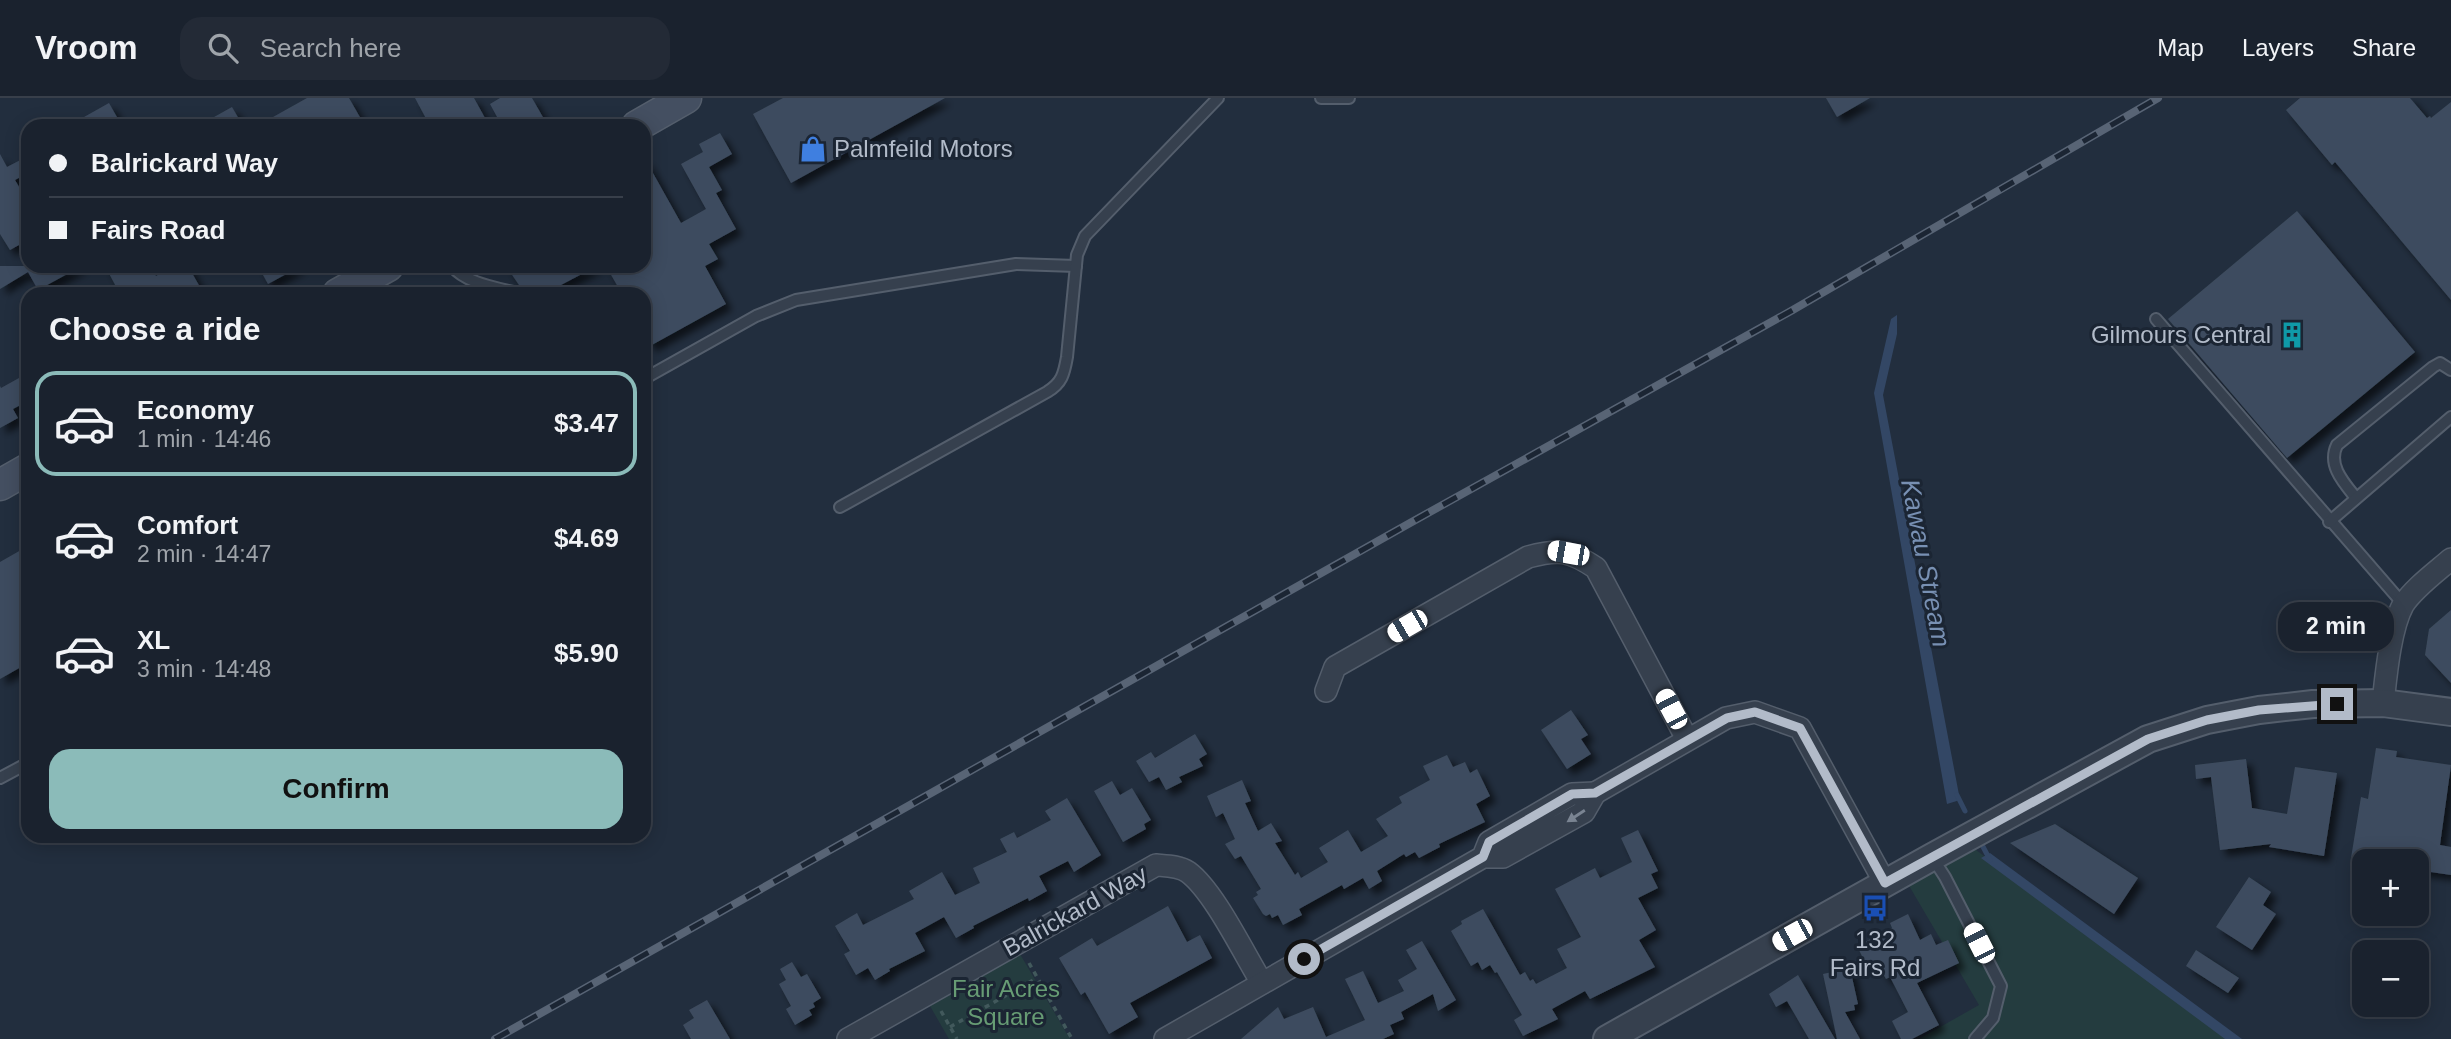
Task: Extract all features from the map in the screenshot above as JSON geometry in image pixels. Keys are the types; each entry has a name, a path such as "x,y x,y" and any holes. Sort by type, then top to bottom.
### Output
{"main road":[{"path":"649,119 686,98"},
{"path":"350,287 376,273"},
{"path":"0,485 21,473"}],"street":[{"path":"1326,691 1335,667 1528,557 1553,551 1576,555 1596,568 1687,739"},
{"path":"2383,703 2386,665 2403,605 2451,559"},
{"path":"1607,1039 2148,739 2207,720 2259,710 2313,704 2383,703 2451,712"},
{"path":"1165,1039 1483,857 1489,842 1572,794 1595,793 1727,718 1755,712 1800,728 1885,883"},
{"name":"Balrickard Way","path":"848,1039 1156,866 1186,870 1205,887 1262,983"}],"lane":[{"path":"840,508 1060,383 1067,357 1076,266 1085,236 1218,98"},
{"path":"1321,98 1349,98"},
{"path":"651,372 756,316 796,300 1016,264 1076,266"},
{"path":"460,273 497,287"},
{"path":"2157,318 2329,522 2403,605"},
{"path":"2356,498 2340,478 2334,464 2332,454 2337,444 2440,363 2451,370"},
{"path":"2329,522 2451,417"},
{"path":"0,778 21,767"},
{"path":"1932,857 2001,986 1993,1018 1975,1039"}],"path":[{"path":"1029,963 1072,1039"},
{"path":"950,1027 1037,978"},
{"path":"941,1010 957,1039"}],"green space":[{"path":"1972,847 2231,1039 1919,1039 1979,1005 1908,884"},
{"name":"Fair Acres Square","path":"1020,954 1070,1039 949,1039 930,1006"}],"water":[{"path":"1897,315 1897,334 1883,395 1960,800 1947,804 1874,393 1891,319"},
{"path":"1990,853 2242,1039 2225,1039 1981,858"}],"building":[{"path":"307,98 349,98 361,119 270,119"},
{"path":"415,98 474,98 485,118 483,119 426,119"},
{"path":"500,98 532,98 544,119 498,119 490,104"},
{"name":"Palmfeild Motors","path":"783,98 945,98 791,183 753,114"},
{"path":"1826,98 1870,98 1837,117"},
{"path":"2300,98 2410,98 2427,118 2431,118 2451,102 2451,300 2335,162 2332,165 2286,110"},
{"path":"109,103 118,119 80,119"},
{"path":"232,107 239,119 211,119"},
{"path":"720,133 732,154 709,167 722,190 716,193 736,229 709,244 718,259 705,266 726,304 651,345 651,287 618,287 610,273 651,273 651,169 681,223 706,209 681,164 703,152 699,144"},
{"path":"0,154 7,167 21,160 21,177 15,180 21,190 21,244 10,250 0,234"},
{"name":"Gilmours Central","path":"2297,211 2415,352 2287,458 2168,319"},
{"path":"0,266 21,266 21,273 26,273 0,289"},
{"path":"29,273 69,273 44,287 36,287"},
{"path":"109,273 154,273 156,276 162,273 192,273 200,287 116,287"},
{"path":"262,273 288,273 268,284"},
{"path":"511,273 584,273 557,287 519,285"},
{"path":"21,377 21,405 13,409 18,418 0,428 0,386 1,388"},
{"path":"21,550 21,667 0,679 0,562"},
{"path":"2451,610 2451,683 2425,655 2429,629"},
{"path":"1571,710 1588,735 1581,739 1591,754 1567,769 1541,730"},
{"path":"1195,734 1207,754 1199,759 1203,766 1179,777 1182,782 1166,790 1159,777 1149,782 1136,761 1151,752 1155,758"},
{"path":"2376,748 2397,751 2396,757 2451,765 2440,845 2451,847 2451,875 2429,872 2429,849 2352,849 2361,797 2368,799"},
{"path":"1447,755 1453,767 1465,762 1470,773 1477,769 1490,796 1476,804 1485,822 1439,844 1440,847 1419,858 1415,852 1406,857 1404,854 1377,871 1382,881 1369,889 1363,878 1344,889 1342,885 1299,909 1302,915 1283,925 1278,915 1272,918 1270,914 1263,914 1253,898 1261,889 1241,856 1235,859 1225,844 1235,839 1223,813 1216,817 1207,796 1242,780 1251,801 1245,803 1258,831 1271,823 1282,841 1275,843 1295,875 1298,872 1301,878 1328,862 1319,848 1348,830 1361,852 1388,836 1376,819 1402,803 1399,797 1430,780 1423,766"},
{"path":"2246,759 2252,808 2287,814 2295,767 2337,773 2324,856 2269,847 2271,844 2220,850 2211,777 2196,779 2195,765"},
{"path":"1112,781 1120,795 1132,788 1151,820 1144,824 1146,829 1123,842 1094,791"},
{"path":"1067,798 1101,855 1074,872 1068,861 1039,876 1047,891 973,926 974,928 956,938 944,917 915,933 925,951 889,969 890,971 875,980 868,968 856,975 844,954 850,951 835,926 857,913 863,925 914,899 909,891 942,872 955,895 980,883 973,868 1007,852 1000,839 1014,832 1017,838 1051,820 1045,811"},
{"path":"2055,824 2138,878 2114,914 2010,843"},
{"path":"1638,830 1658,871 1651,874 1658,888 1638,898 1656,930 1639,940 1655,967 1590,999 1585,991 1552,1009 1558,1019 1523,1036 1514,1020 1522,1015 1497,972 1495,973 1490,965 1482,970 1478,962 1471,966 1451,931 1462,924 1461,921 1483,909 1520,975 1525,972 1530,981 1533,979 1536,984 1567,968 1557,949 1581,937 1555,889 1595,868 1600,878 1632,862 1621,838"},
{"path":"2249,877 2271,892 2263,905 2276,914 2252,950 2216,927"},
{"path":"1168,906 1187,942 1200,935 1212,958 1130,1003 1138,1017 1109,1034 1085,992 1081,995 1059,958 1092,938 1097,946"},
{"path":"1908,914 1920,940 1931,934 1936,945 1948,940 1959,963 1917,983 1939,1025 1912,1039 1901,1039 1892,1021 1908,1012 1890,977 1886,979 1877,963 1868,968 1857,946 1892,928 1890,923"},
{"path":"1422,941 1456,1000 1438,1011 1433,994 1401,1012 1404,1019 1390,1025 1394,1034 1383,1039 1241,1039 1278,1007 1284,1019 1313,1007 1326,1037 1365,1020 1345,979 1363,971 1378,1003 1404,991 1398,980 1417,969 1406,950"},
{"path":"2196,950 2239,978 2228,993 2186,966"},
{"path":"792,962 801,977 807,974 821,998 813,1003 815,1007 809,1010 812,1015 795,1025 786,1009 791,1006 779,984 786,980 780,969"},
{"path":"1850,968 1858,1004 1854,1005 1855,1010 1845,1012 1860,1039 1837,1039 1823,974"},
{"path":"1798,975 1835,1039 1809,1039 1787,1001 1776,1007 1769,994"},
{"path":"707,1000 730,1039 691,1039 683,1025 694,1018 689,1010"}],"waterway":[{"name":"Kawau Stream","path":"1957,795 1965,811"},
{"name":"Kawau Stream","path":"1980,841 1990,860"}],"railway":[{"path":"495,1039 1791,311 2158,98"}],"place":[{"name":"Palmfeild Motors","path":"813,149"},
{"name":"Gilmours Central","path":"2292,335"},
{"name":"132 Fairs Rd","path":"1875,908"}],"route":[{"path":"1304,959 1483,857 1489,842 1572,794 1595,793 1727,718 1755,712 1800,728 1885,883 2148,739 2207,720 2259,710 2337,704"}]}
